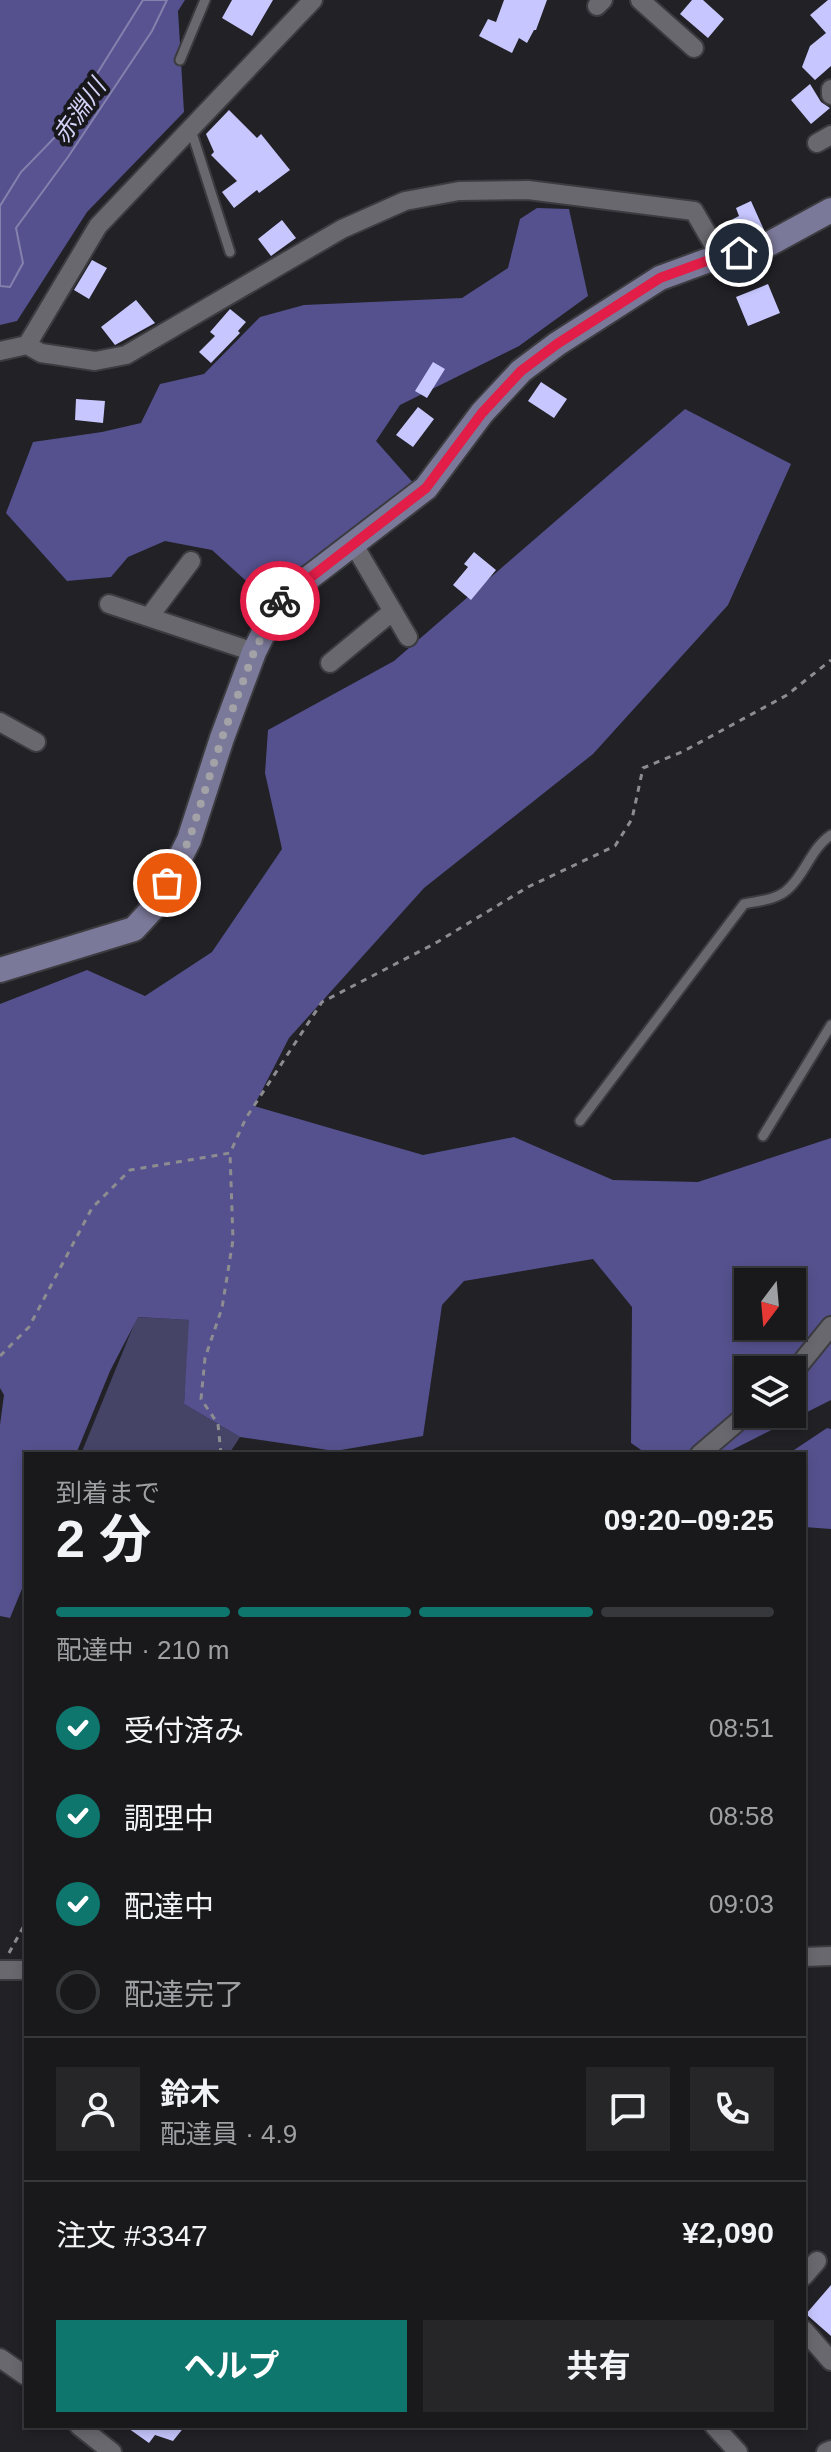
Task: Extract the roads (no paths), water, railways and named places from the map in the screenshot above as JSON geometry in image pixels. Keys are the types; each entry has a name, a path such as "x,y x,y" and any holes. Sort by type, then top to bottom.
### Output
{"street":[{"path":"27,345 98,226 313,0"},
{"path":"640,0 694,48"},
{"path":"831,89 831,95"},
{"path":"0,351 27,345 41,353 95,361 126,355 342,229 405,201 459,191 528,190 694,211 720,256"},
{"path":"0,970 134,929 156,905 189,840 254,652 280,600 426,488 482,413 533,362 660,278 720,256 758,250 831,210"},
{"path":"354,545 408,637"},
{"path":"149,617 191,561"},
{"path":"109,604 254,652"},
{"path":"330,663 393,611"},
{"path":"0,722 36,742"},
{"path":"806,1357 831,1326"},
{"path":"702,1452 734,1425"},
{"path":"806,1957 831,1956"},
{"path":"0,1970 24,1970"},
{"path":"806,2274 817,2261"},
{"path":"806,2332 831,2361"},
{"path":"0,2358 23,2366"},
{"path":"82,2428 112,2452"},
{"path":"716,2428 738,2452"}],"lane":[{"path":"180,60 205,0"},
{"path":"191,129 230,252"},
{"path":"580,1121 744,904 786,891 822,841 831,835"},
{"path":"763,1136 831,1025"}],"water":[{"name":"赤淵川","path":"143,0 167,0 152,31 68,157 16,228 23,263 10,287 0,286 0,206 21,172 62,130"}]}
